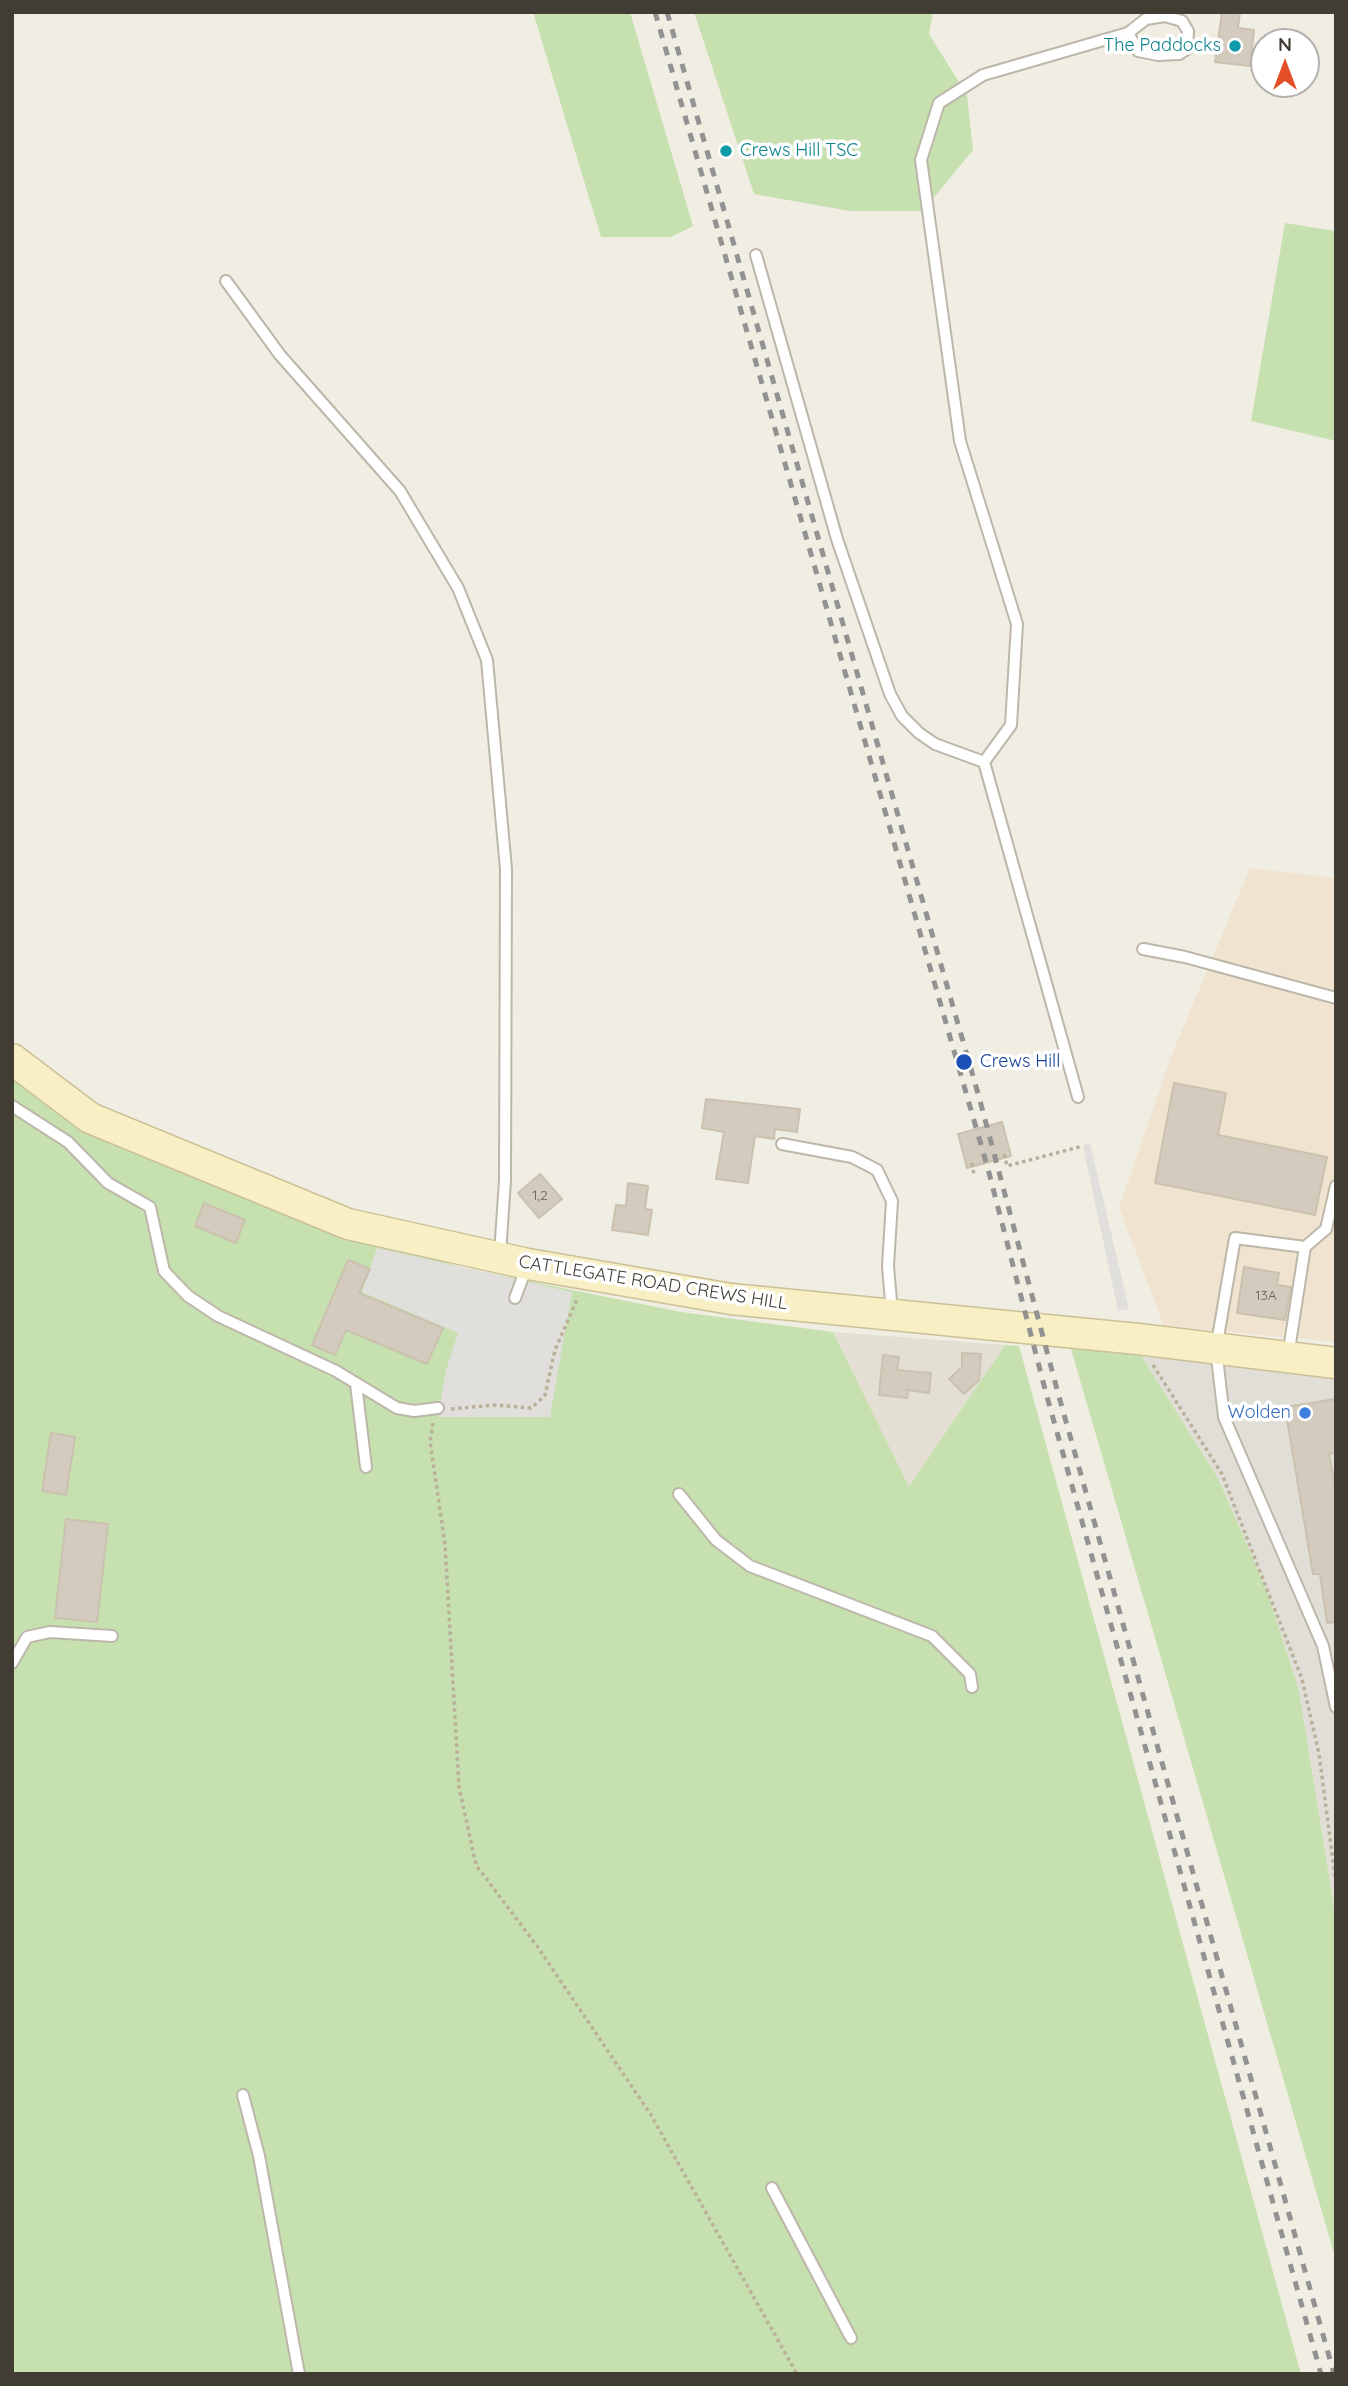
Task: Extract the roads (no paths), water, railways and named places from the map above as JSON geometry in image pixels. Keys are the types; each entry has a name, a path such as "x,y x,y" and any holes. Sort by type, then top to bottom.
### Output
{"street":[{"name":"CATTLEGATE ROAD CREWS HILL","path":"12,1059 89,1118 348,1224 587,1275 731,1299 1138,1339 1336,1363"}],"lane":[{"path":"984,762 1011,724 1017,624 960,440 921,160 939,103 983,75 1128,33 1146,16 1165,16 1182,21 1188,31 1187,49 1179,54 1158,55 1139,51 1128,33"},
{"path":"756,255 837,539 890,694 902,716 919,733 935,744 984,762"},
{"path":"226,281 280,355 400,491 458,588 487,660 506,869 505,1180 514,1260 515,1298"},
{"path":"984,762 1078,1097"},
{"path":"1143,949 1336,998"},
{"path":"12,1106 68,1142 97,1175 150,1207 164,1271 188,1296 218,1316 336,1371 397,1408 414,1411 438,1408"},
{"path":"782,1144 852,1157 877,1170 892,1201 888,1266 892,1315"},
{"path":"1288,1359 1305,1247 1326,1229 1336,1186"},
{"path":"1305,1247 1235,1238 1216,1349 1224,1417 1323,1646 1336,1707"},
{"path":"356,1384 366,1467"},
{"path":"679,1494 716,1540 750,1566 926,1633 970,1674 972,1687"},
{"path":"12,1663 27,1636 50,1632 111,1636"},
{"path":"243,2095 259,2156 299,2374"},
{"path":"772,2188 851,2338"}],"railway":[{"path":"655,12 988,1169 1046,1393 1321,2374"},
{"path":"667,12 979,1097 1058,1393 1334,2374"}],"place":[{"name":"The Paddocks","path":"1235,46"},
{"name":"Crews Hill TSC","path":"726,151"},
{"name":"Crews Hill","path":"964,1062"},
{"name":"Wolden","path":"1305,1413"}]}
